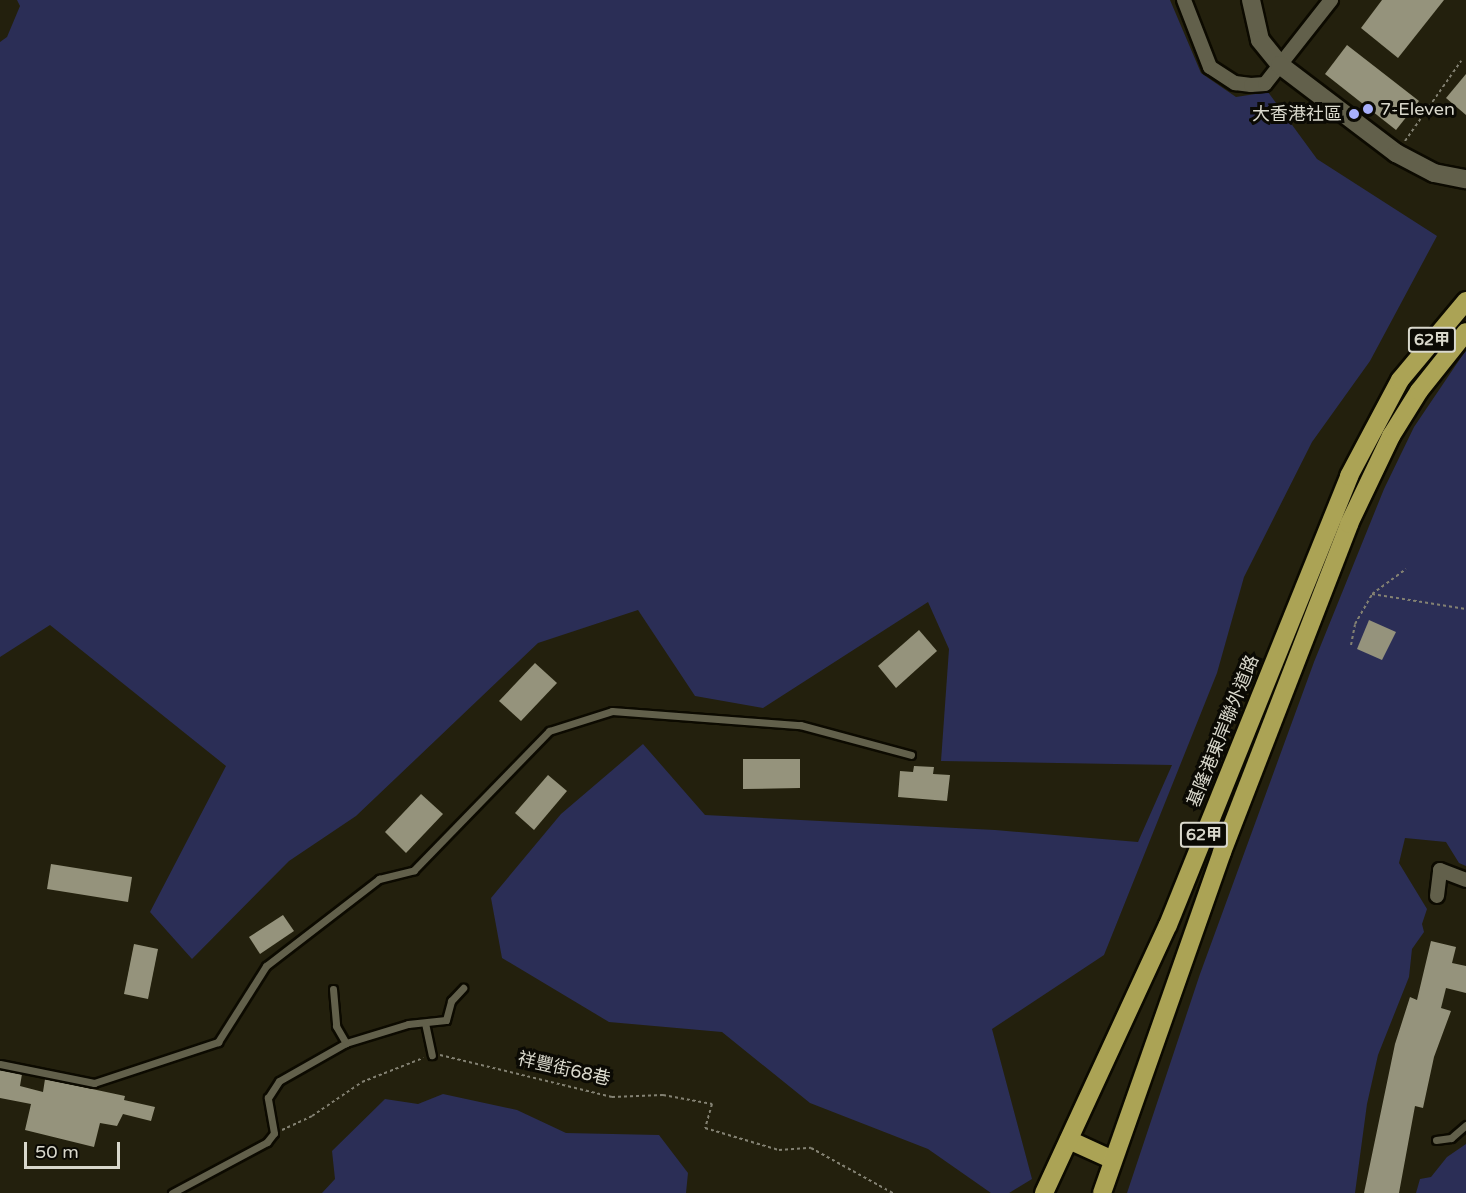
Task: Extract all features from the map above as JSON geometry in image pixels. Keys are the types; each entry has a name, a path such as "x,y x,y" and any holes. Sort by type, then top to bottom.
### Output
{"highway":[{"name":"基隆港東岸聯外道路","path":"1044,1193 1148,969 1348,476 1400,380 1466,301"},
{"name":"62甲","path":"1102,1193 1178,974 1367,482 1419,392 1466,332"},
{"path":"1069,1140 1113,1160"}],"street":[{"path":"1184,0 1210,67 1218,74 1243,85 1265,84 1330,0"},
{"path":"1251,0 1260,40 1280,65 1396,153 1434,173 1466,179"},
{"path":"1437,896 1440,870 1466,880"}],"lane":[{"path":"0,1064 94,1083 218,1042 266,966 379,879 414,870 549,731 612,711 800,725 911,755"},
{"path":"333,988 336,1026 346,1043"},
{"path":"172,1193 254,1151 273,1133 268,1098 279,1081 346,1043 446,1020 451,1001 463,988"},
{"path":"425,1023 432,1054"},
{"path":"1436,1140 1451,1138 1466,1125"}],"path":[{"path":"1396,153 1461,62"},
{"path":"1351,645 1355,624 1372,594 1406,569"},
{"path":"1372,594 1466,609"},
{"path":"273,1133 312,1116 362,1082 432,1054"},
{"name":"祥豐街68巷","path":"432,1054 612,1096 663,1095 712,1104 705,1128 779,1150 811,1148 893,1193"}],"shaded area":[{"path":"17,0 1170,0 1201,73 1236,97 1268,92 1317,159 1437,236 1370,361 1312,442 1244,577 1217,673 1104,955 992,1029 1032,1179 1009,1193 991,1193 928,1149 810,1103 722,1032 609,1022 502,958 491,898 561,814 643,744 705,815 995,830 1138,842 1172,765 941,761 949,649 928,602 763,708 695,696 638,610 538,643 356,816 289,861 192,959 150,912 226,766 50,625 0,657 0,42 7,37 20,6"},
{"path":"1466,350 1466,866 1459,863 1446,842 1405,838 1399,863 1427,909 1422,924 1424,932 1412,949 1409,977 1378,1055 1367,1104 1355,1193 1127,1193 1200,974 1314,662 1384,489 1414,427"},
{"path":"443,1094 517,1110 566,1133 659,1135 688,1173 686,1193 322,1193 335,1179 332,1151 385,1099 418,1104"},
{"path":"1466,1144 1466,1193 1416,1193 1420,1179 1431,1177 1447,1157"}],"building":[{"path":"1382,0 1444,0 1398,58 1361,28"},
{"path":"1347,45 1419,101 1396,130 1325,74"},
{"path":"1466,74 1466,115 1446,98"},
{"path":"1369,620 1396,632 1382,660 1357,649"},
{"path":"919,630 937,651 896,688 878,666"},
{"path":"535,663 557,683 521,721 499,701"},
{"path":"743,759 800,759 800,788 743,789"},
{"path":"914,766 934,767 933,774 950,775 947,801 898,797 900,771 913,772"},
{"path":"548,775 567,791 534,830 515,813"},
{"path":"421,794 443,814 406,853 385,832"},
{"path":"51,864 132,877 128,902 47,889"},
{"path":"283,915 294,931 260,954 249,937"},
{"path":"1431,941 1456,947 1452,963 1466,966 1466,993 1446,988 1441,1008 1451,1011 1434,1057 1423,1108 1415,1106 1399,1193 1364,1193 1395,1044 1410,997 1417,1000"},
{"path":"134,944 158,949 148,999 124,994"},
{"path":"0,1070 22,1074 20,1086 43,1092 45,1079 125,1096 124,1100 155,1107 151,1121 123,1114 117,1126 100,1123 94,1147 25,1130 31,1104 0,1098"}],"place":[{"name":"7-Eleven","path":"1368,109"},
{"name":"大香港社區","path":"1354,114"}]}
